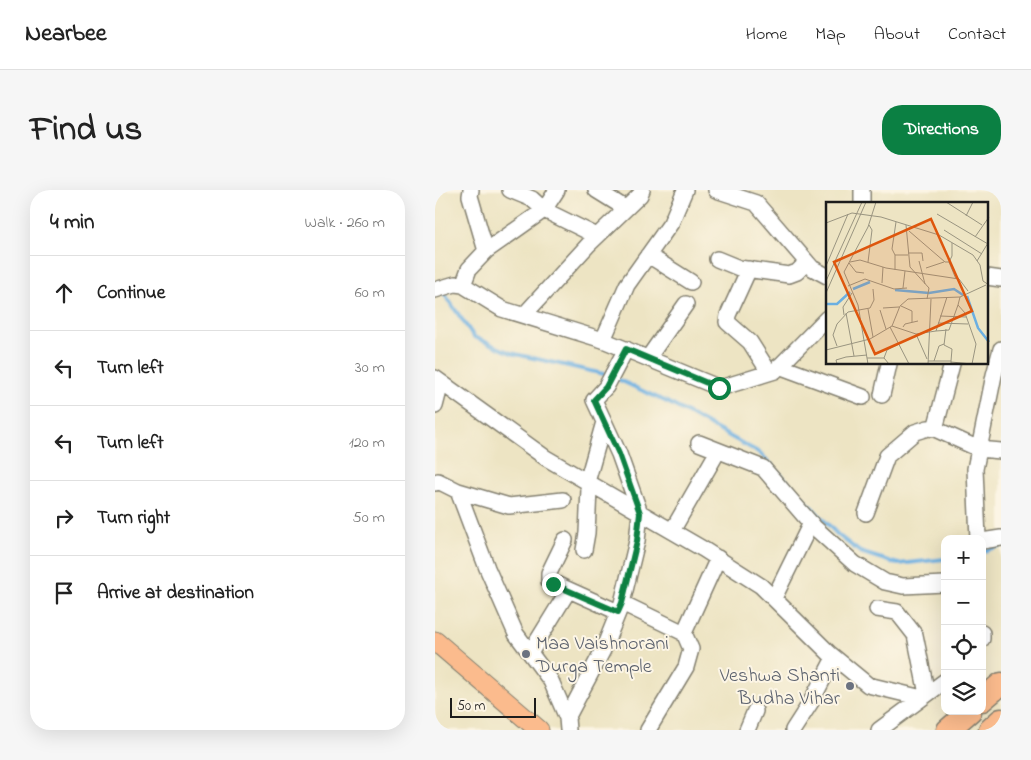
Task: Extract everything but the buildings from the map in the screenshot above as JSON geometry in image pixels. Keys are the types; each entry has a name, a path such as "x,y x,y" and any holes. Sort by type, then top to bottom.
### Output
{"highway":[{"path":"986,697 1001,684"},
{"path":"948,730 965,715"},
{"path":"990,730 1001,720"}],"main road":[{"path":"435,641 539,730"}],"street":[{"path":"471,190 470,196 486,251"},
{"path":"509,190 532,199 544,210 597,236"},
{"path":"435,290 459,284 469,268 486,251 544,210 557,190"},
{"path":"596,190 625,208"},
{"path":"524,315 597,236 640,195 642,190"},
{"path":"603,340 627,285 671,224 685,190"},
{"path":"716,190 758,196 812,268 826,275"},
{"path":"648,255 691,282"},
{"path":"717,259 735,267 789,275 797,272 807,262"},
{"path":"749,269 728,315 727,322 750,342 774,369 863,397"},
{"path":"459,284 502,309 603,340 719,388 774,369 826,319"},
{"path":"648,358 686,304"},
{"path":"567,724 603,650 620,608 637,541 640,513 619,454 594,400 606,387 626,349"},
{"path":"978,535 975,469 1001,350"},
{"path":"882,395 889,365"},
{"path":"935,429 953,365"},
{"path":"435,406 438,381 546,458 718,558 761,586 834,658 868,685 924,696"},
{"path":"584,550 587,533 589,489 587,482 604,422"},
{"path":"866,513 887,456 915,432 927,428 935,429 979,449 1001,451"},
{"path":"699,443 763,468 811,523 855,564 885,582 903,586 941,584"},
{"path":"672,531 718,451"},
{"path":"436,478 458,491 509,506 563,500"},
{"path":"458,491 487,568 516,634 551,681 567,724"},
{"path":"774,598 811,523"},
{"path":"986,540 1001,538"},
{"path":"565,540 548,578 553,584 684,633 691,649 686,667 648,730"},
{"path":"684,633 718,558"},
{"path":"530,653 568,591"},
{"path":"877,609 897,612 915,635 924,696"},
{"path":"793,730 811,702 834,658"},
{"path":"879,730 941,683"},
{"path":"747,730 755,711"}],"waterway":[{"path":"443,292 474,337 511,353 608,375"},
{"path":"615,378 671,404 760,453 838,535 860,552 898,564 941,559"},
{"path":"986,551 1001,545"}],"place":[{"name":"Maa Vaishnorani Durga Temple","path":"526,654"},
{"name":"Veshwa Shanti Budha Vihar","path":"850,686"}],"route":[{"path":"553,584 618,612 622,603 637,541 640,513 619,454 594,400 606,387 626,349 719,388"}]}
